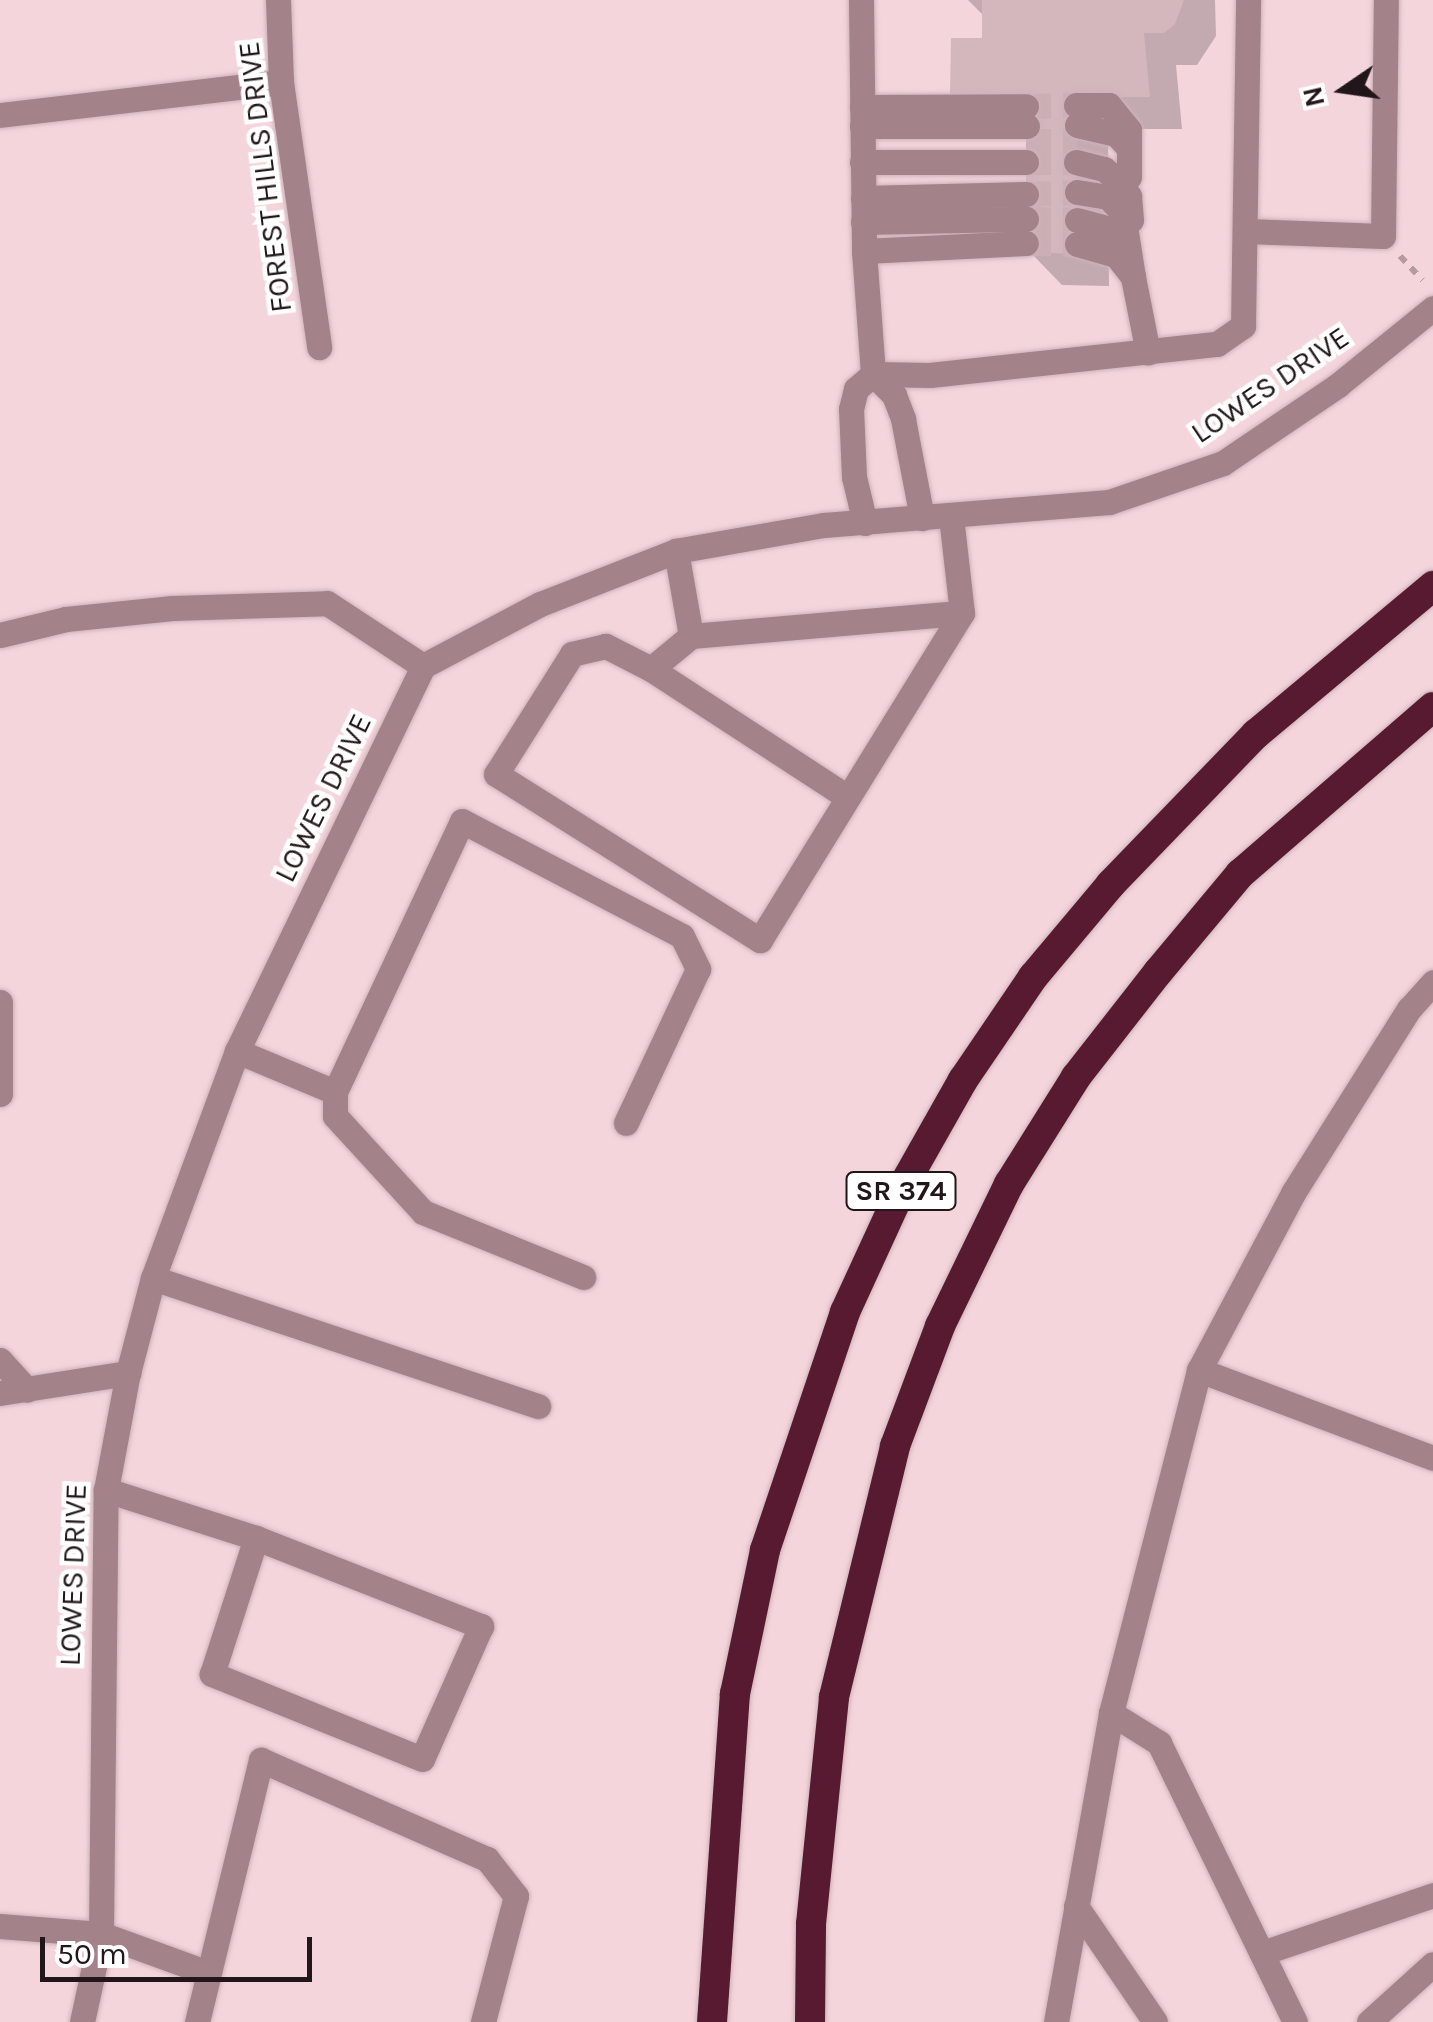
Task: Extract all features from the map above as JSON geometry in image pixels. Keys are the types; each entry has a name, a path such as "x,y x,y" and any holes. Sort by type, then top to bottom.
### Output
{"highway":[{"name":"SR 374","path":"712,2022 730,1731 766,1550 839,1329 904,1186 963,1080 1033,977 1111,884 1256,734 1433,586"},
{"name":"SR 374","path":"810,2022 811,1924 834,1697 896,1446 940,1326 1009,1184 1076,1078 1158,972 1240,874 1433,706"}],"street":[{"name":"FOREST HILLS DRIVE","path":"278,0 281,82 319,347"},
{"path":"861,0 864,251 873,374 894,395 922,518"},
{"path":"865,523 854,477 851,408 856,388 873,374 930,376 1218,344 1243,326 1248,0"},
{"path":"1246,230 1383,236 1386,0"},
{"path":"0,115 281,82"},
{"path":"1129,186 1104,168 1076,133 1116,134 1129,148 1133,277 1148,352"},
{"path":"862,135 1026,134 862,135"},
{"path":"1076,192 1108,197 1132,238"},
{"path":"863,210 1026,218 864,251"},
{"path":"1077,232 1116,254 1133,277"},
{"name":"LOWES DRIVE","path":"82,2022 101,1934 106,1490 128,1372 153,1278 236,1051 423,666 540,604 676,551 865,523 1109,502 1223,463 1338,385 1433,308"},
{"path":"846,796 651,669 606,646 572,654 496,774 760,940 962,614 952,516"},
{"path":"676,551 691,636"},
{"path":"0,635 66,619 172,608 327,604 423,666"},
{"path":"651,669 691,636 962,614"},
{"path":"583,1277 423,1212 335,1116 335,1092 462,820 682,936 698,969 626,1123"},
{"path":"1056,2022 1111,1713 1199,1370 1293,1193 1408,1009 1433,982"},
{"path":"0,1002 1,1083"},
{"path":"236,1051 335,1092"},
{"path":"153,1278 538,1406"},
{"path":"0,1360 27,1390"},
{"path":"1199,1370 1433,1458"},
{"path":"0,1394 128,1372"},
{"path":"106,1490 256,1538 480,1626 422,1758 212,1674 256,1538"},
{"path":"1111,1713 1159,1744 1296,2022"},
{"path":"198,2022 261,1760 488,1858 516,1896 483,2022"},
{"path":"1262,1953 1433,1896"},
{"path":"1076,1906 1155,2022"},
{"path":"0,1926 101,1934 208,1973"},
{"path":"1369,2022 1433,1964"}],"path":[{"path":"1383,236 1433,293"}],"building":[{"path":"982,0 1184,0 1175,24 1164,33 1144,33 1150,97 1076,97 1077,254 1026,252 1026,97 950,94 951,38 982,38"}],"tunnel":[{"path":"1026,106 1076,105"},
{"path":"1026,141 1077,141"},
{"path":"1026,162 1076,162"},
{"path":"1026,194 1077,192"},
{"path":"1026,219 1077,220"},
{"path":"1026,243 1077,244"}]}
